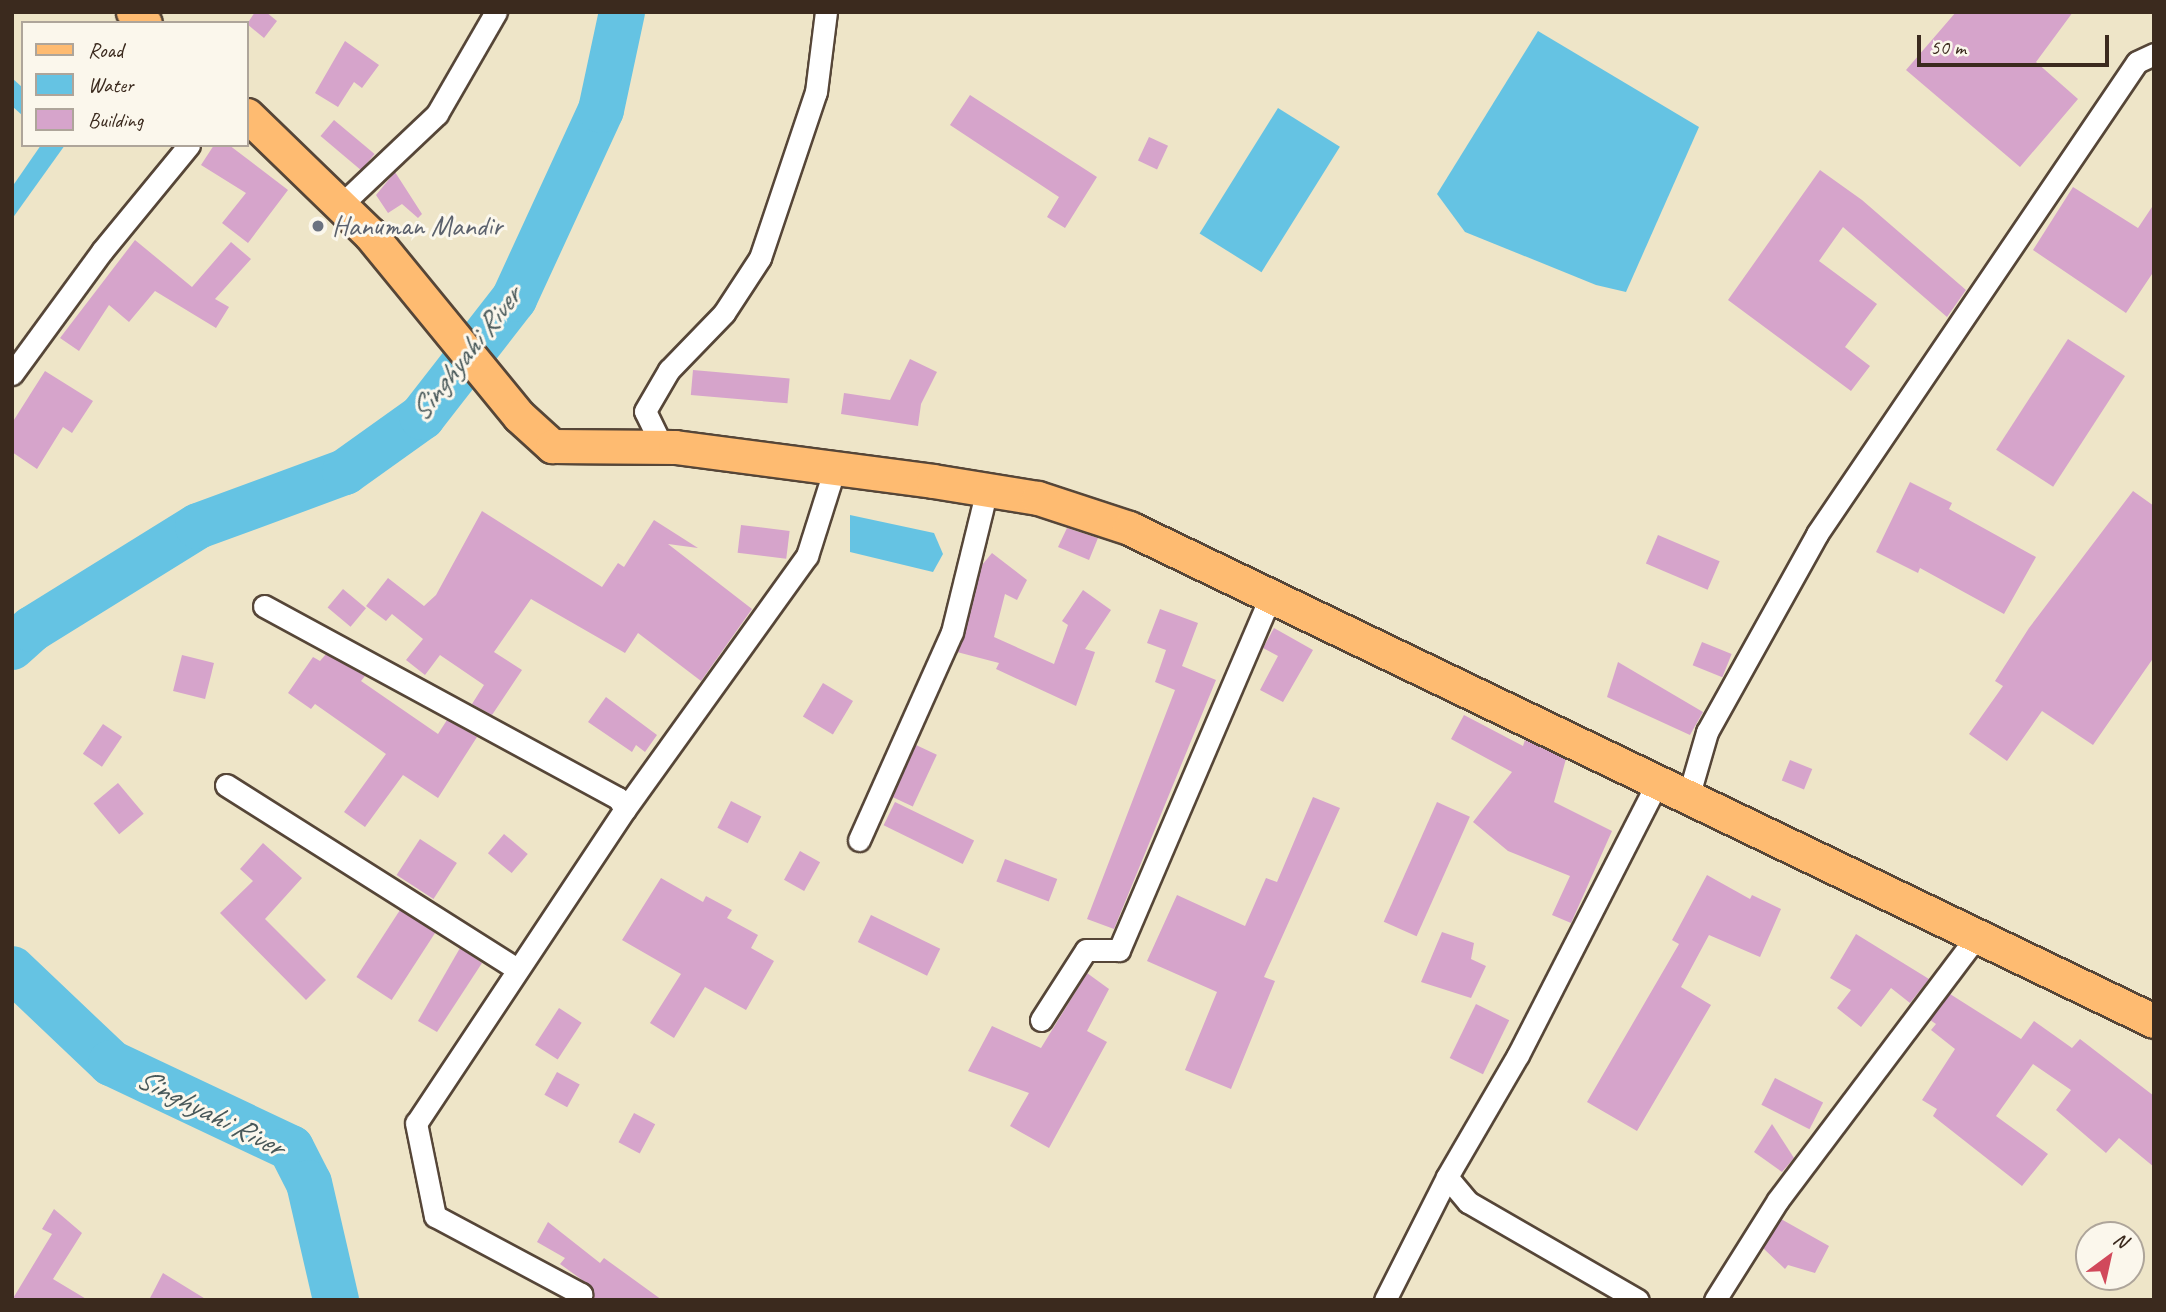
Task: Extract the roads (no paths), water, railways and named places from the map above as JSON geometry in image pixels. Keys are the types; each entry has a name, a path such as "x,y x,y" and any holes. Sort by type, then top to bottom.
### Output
{"main road":[{"path":"248,116 370,234 519,416 552,446 664,450 676,447 834,471 987,490 1038,498 1129,528 1689,794 2154,1021"}],"street":[{"path":"340,206 437,114 496,12"},
{"path":"664,450 645,411 669,370 724,313 760,258 816,92 826,12"},
{"path":"1689,794 1707,732 1817,534 2137,62 2154,54"},
{"path":"12,374 102,251 186,147"},
{"path":"576,1300 581,1294 435,1216 416,1123 625,809 807,556 834,471"},
{"path":"859,841 952,632 987,490"},
{"path":"1041,1020 1086,950 1119,950 1216,732 1271,596"},
{"path":"264,606 618,798 625,809"},
{"path":"1385,1300 1447,1177 1518,1055 1658,780"},
{"path":"226,785 517,969"},
{"path":"1714,1300 1778,1200 1978,935"},
{"path":"1447,1177 1468,1202 1638,1300"}],"water":[{"path":"1538,31 1699,127 1626,292 1596,285 1465,232 1437,194"},
{"path":"12,78 21,86 21,114 12,106"},
{"path":"1278,108 1340,147 1261,272 1200,234"},
{"path":"40,147 64,147 12,219 12,187"},
{"path":"850,515 934,533 943,554 933,572 850,552"}],"waterway":[{"name":"Singhyahi River","path":"12,647 32,629 198,526 345,472 422,417 514,299 601,110 622,12"},
{"name":"Singhyahi River","path":"12,969 111,1063 291,1148 309,1183 336,1300"}],"place":[{"name":"Hanuman Mandir","path":"318,226"}]}
